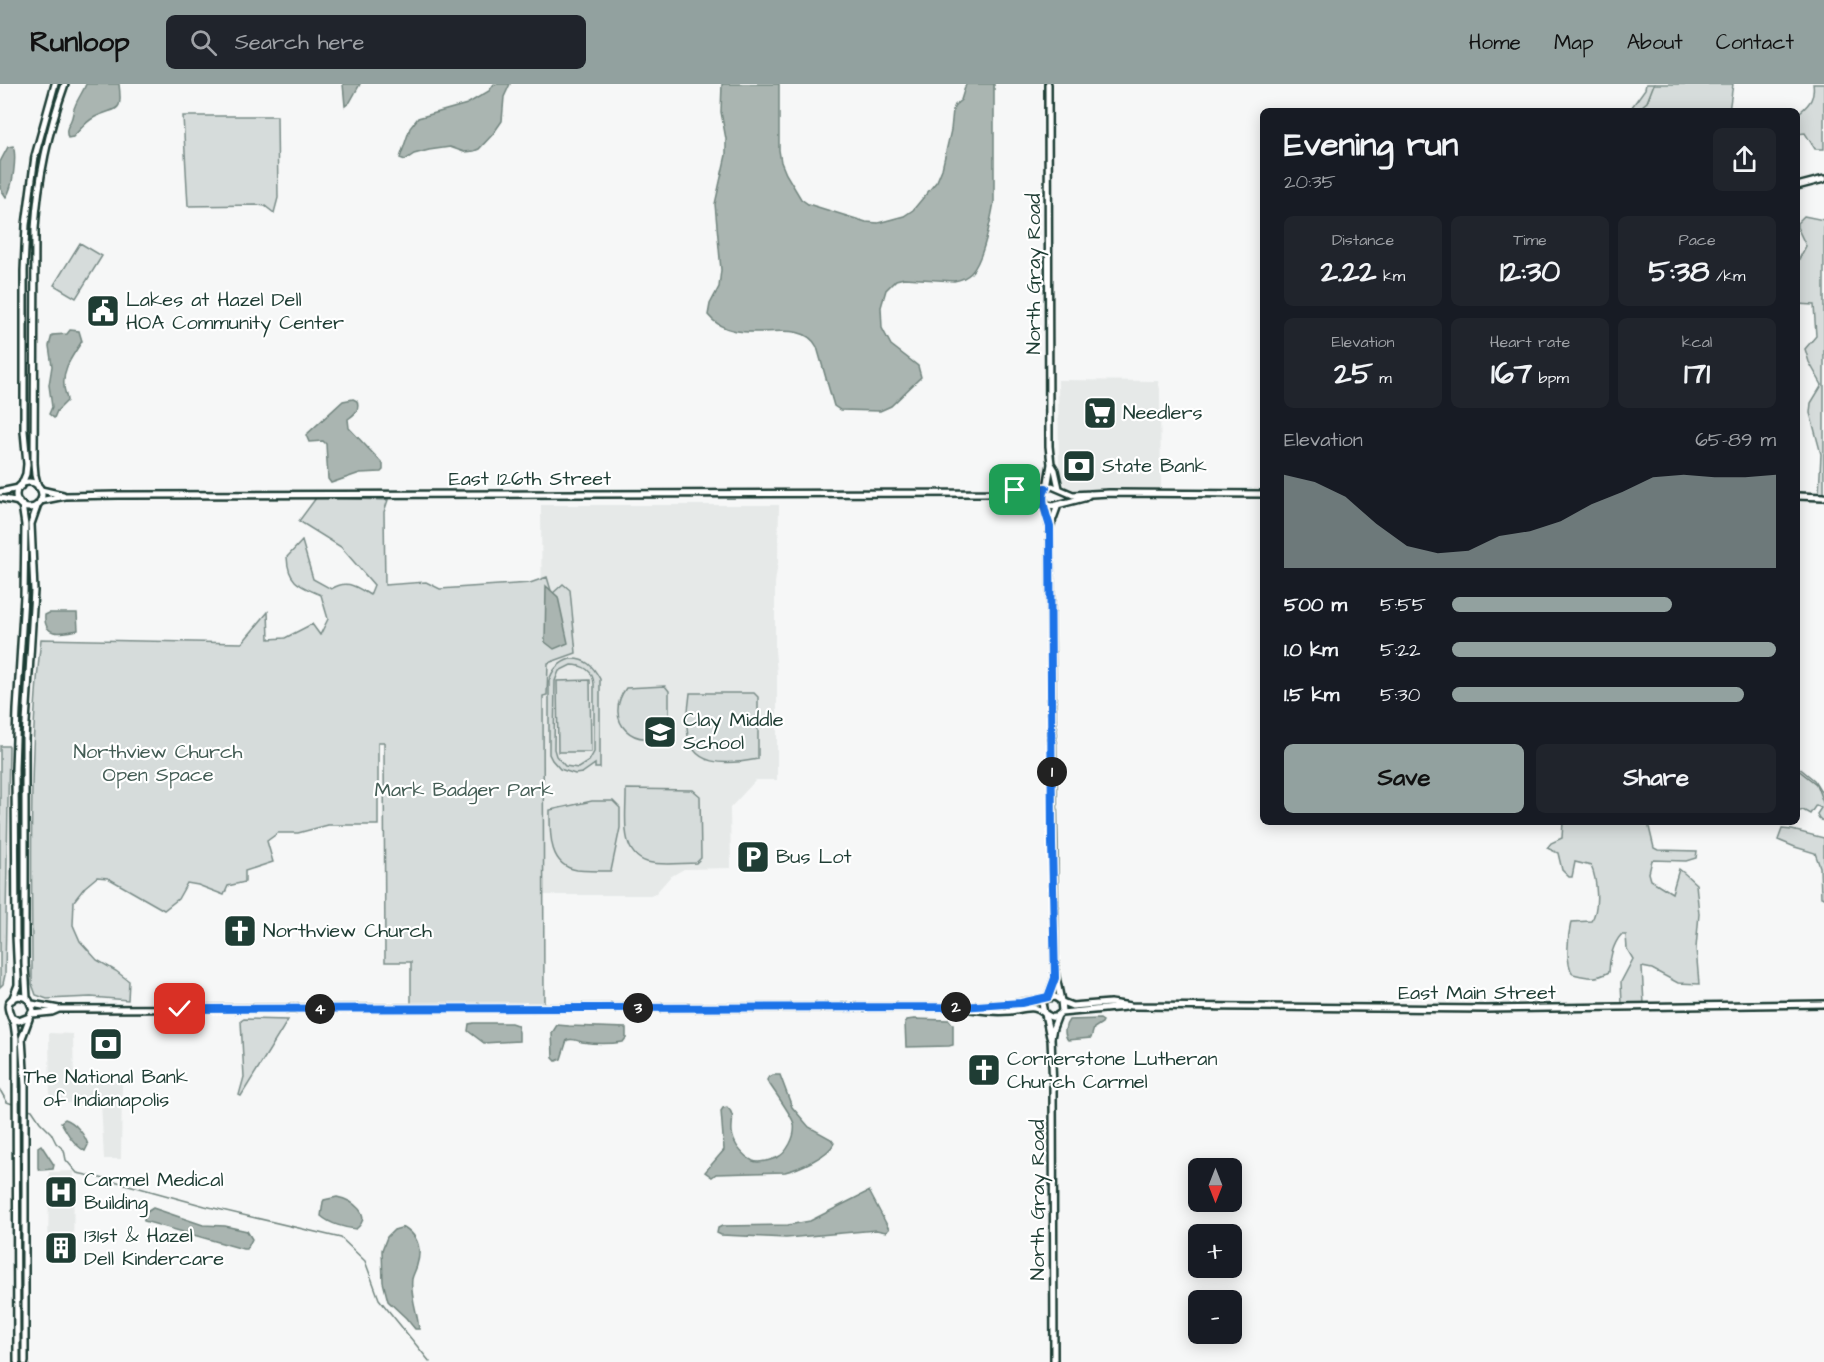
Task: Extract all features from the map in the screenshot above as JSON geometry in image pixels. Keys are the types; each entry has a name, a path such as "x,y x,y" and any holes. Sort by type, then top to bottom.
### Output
{"main road":[{"path":"17,1362 15,1032 8,1016 18,978 15,769 24,596 25,525 17,494 26,474 27,464 24,431 26,225 42,125 55,84"},
{"path":"25,1362 25,1101 22,1038 30,1016 30,1001 25,964 25,739 33,603 34,561 31,524 39,503 39,488 34,463 35,230 36,205 47,144 65,84"},
{"name":"North Gray Road","path":"1047,488 1051,464 1049,446 1048,84"},
{"path":"1800,185 1824,179"},
{"name":"North Gray Road","path":"1051,464 1055,470 1059,489"},
{"path":"0,492 30,483 39,488"},
{"path":"961,1007 998,1012 1032,1008 1051,1017 1060,1014 1063,1008 1055,978 1050,527 1042,494 1047,488 1054,486 1070,494 1260,494"},
{"name":"East 126th Street","path":"39,488 65,496"},
{"name":"East 126th Street","path":"39,503 65,496 996,493 1047,488"},
{"path":"1050,527 1054,512 1063,496 1059,489"},
{"name":"East 126th Street","path":"996,493 1010,496 1032,496 1044,502"},
{"path":"1044,502 1051,506 1058,505 1084,498 1090,494"},
{"path":"1800,496 1824,496"},
{"path":"0,498 30,508 39,503"},
{"path":"1044,1013 1042,1003 1055,978"},
{"path":"0,1005 18,996 59,1009 961,1007 1006,1005 1047,997 1055,997 1062,1002"},
{"name":"East Main Street","path":"1062,1002 1072,1006 1110,1003 1131,1006"},
{"name":"East Main Street","path":"1060,1014 1131,1006 1509,1009 1824,1004"},
{"path":"8,1016 19,1021 59,1009"},
{"name":"North Gray Road","path":"1044,1013 1051,1038 1053,1081 1054,1362"},
{"name":"North Gray Road","path":"1051,1038 1054,1024 1060,1014"}],"shaded area":[{"path":"86,84 119,84 119,105 91,119 73,137 68,138 67,128"},
{"path":"343,84 360,84 350,102 345,106"},
{"path":"494,84 510,84 504,97 502,121 479,149 464,152 450,147 414,154 405,160 400,158 410,128 418,118 467,104 489,91"},
{"path":"722,84 779,84 781,162 801,199 808,204 866,222 878,223 904,216 913,210 937,181 951,130 953,110 961,100 966,84 994,84 994,202 986,239 975,267 969,275 958,280 904,278 896,280 886,290 881,307 882,328 891,345 918,366 921,377 891,406 880,411 840,410 834,406 817,347 809,337 797,332 735,331 720,326 708,315 710,304 719,287 721,270 715,204 726,155 726,139 721,112"},
{"path":"13,146 14,172 6,197 0,188 0,162 8,147"},
{"path":"70,330 79,331 82,341 65,373 64,388 67,401 57,411 54,418 49,414 52,407 49,385 52,366 49,346 52,335 67,334"},
{"path":"1058,380 1158,381 1161,488 1067,489 1059,466"},
{"path":"353,399 357,401 358,407 348,419 349,428 383,464 383,470 360,473 331,483 328,479 326,444 323,441 309,442 306,435 343,401"},
{"name":"Clay Middle School","path":"541,505 779,505 778,562 775,583 777,780 756,780 730,808 731,868 684,869 670,877 655,894 650,895 544,895"},
{"path":"546,586 558,597 568,643 554,649 545,642"},
{"path":"77,613 78,630 60,633 50,631 45,622 45,615"},
{"path":"1100,1019 1103,1021 1094,1028 1091,1038 1068,1040 1066,1038 1066,1024 1069,1020"},
{"path":"907,1020 949,1020 953,1025 953,1045 906,1047 905,1023"},
{"path":"469,1024 517,1025 519,1041 484,1043 468,1031"},
{"path":"557,1025 626,1028 626,1038 623,1042 608,1043 567,1040 561,1059 556,1061 553,1058 552,1033"},
{"path":"49,1033 73,1034 74,1082 122,1082 121,1159 104,1159 101,1103 50,1103"},
{"path":"773,1075 780,1075 792,1107 809,1127 834,1143 820,1157 785,1172 716,1174 712,1177 705,1172 724,1150 721,1111 723,1108 727,1107 731,1113 732,1132 736,1145 749,1159 762,1162 776,1158 784,1153 790,1144 794,1134 794,1124 767,1080"},
{"path":"65,1119 76,1126 85,1137 88,1145 85,1151 74,1142 61,1122"},
{"path":"41,1145 54,1165 53,1169 38,1168 38,1147"},
{"path":"74,1171 73,1263 48,1262 49,1172"},
{"path":"869,1191 889,1229 886,1232 876,1230 786,1238 717,1233 718,1228 722,1226 788,1225 810,1221"},
{"path":"337,1197 349,1201 362,1214 361,1224 356,1229 338,1225 321,1216 324,1200"},
{"path":"153,1208 203,1225 225,1226 247,1231 252,1239 247,1249 243,1249 144,1221 145,1215"},
{"path":"404,1227 413,1234 419,1248 417,1267 412,1277 412,1295 419,1329 415,1329 388,1301 383,1282 382,1250 387,1237 394,1230"}],"green space":[{"path":"1646,84 1733,84 1729,108 1631,108"},
{"path":"1813,84 1824,84 1824,149 1815,149 1805,133 1800,134 1800,112 1809,103 1813,93"},
{"path":"183,116 277,116 278,198 274,213 265,206 258,205 188,206"},
{"path":"1804,216 1824,220 1824,494 1819,494 1821,454 1810,413 1811,403 1822,385 1809,362 1805,349 1816,336 1814,305 1800,304 1800,257 1806,246 1800,233 1800,220"},
{"path":"80,243 102,256 76,298 54,285"},
{"path":"316,498 388,500 384,512 385,585 426,582 440,589 530,583 547,577 552,594 563,584 570,590 576,653 548,663 547,695 543,696 544,1006 411,1006 411,962 385,962 384,742 378,742 378,825 328,825 298,833 278,833 267,841 273,862 245,871 245,882 228,886 224,895 187,883 178,899 164,910 108,878 97,877 74,901 73,925 80,941 97,960 129,981 128,1000 91,997 47,999 36,995 32,984 32,811 34,725 41,639 242,643 268,612 269,639 285,638 312,624 320,635 328,619 321,595 296,582 288,566 287,557 302,541 313,579 331,589 346,584 370,595 374,585 341,547 299,521"},
{"path":"570,659 585,661 595,670 600,679 600,768 595,768 595,764 582,773 575,774 560,769 549,754 549,681 556,667","holes":["576,665 590,672 594,684 594,752 589,761 578,768 565,766 556,756 554,749 555,681 559,671"]},
{"path":"590,680 591,752 558,752 557,681"},
{"path":"665,686 669,691 669,730 657,736 645,738 635,736 626,730 620,722 618,712 620,700 626,688"},
{"path":"690,693 754,693 758,697 758,759 722,763 702,757 694,750 689,740 687,726"},
{"path":"0,746 9,746 5,975 0,987"},
{"path":"1800,768 1814,780 1824,796 1824,822 1817,814 1821,808 1816,805 1810,814 1803,810 1800,811"},
{"path":"626,789 693,790 700,796 701,858 696,863 665,864 647,862 638,857 632,850 626,831"},
{"path":"592,801 613,801 620,808 620,828 611,871 577,870 568,867 561,862 553,847 550,810"},
{"path":"1563,825 1649,825 1654,848 1697,851 1696,858 1686,861 1652,860 1649,873 1651,880 1672,893 1679,869 1696,884 1699,914 1696,948 1699,984 1678,983 1652,969 1642,967 1644,1004 1622,1004 1621,982 1633,959 1627,949 1626,935 1621,935 1616,943 1609,972 1595,977 1573,974 1568,956 1571,922 1591,921 1596,910 1597,894 1591,866 1575,862 1572,877 1569,877 1562,870 1558,853 1547,848 1551,843 1562,838"},
{"path":"1782,829 1824,838 1824,898 1821,897 1820,867 1815,853 1778,840"},
{"path":"244,1019 288,1020 241,1096 239,1095 244,1077 241,1021"}],"waterway":[{"path":"1640,108 1647,102 1654,84"},
{"path":"1800,771 1816,784 1824,805"},
{"path":"0,1090 7,1102 15,1105"},
{"path":"28,1109 32,1110 51,1133 56,1143 64,1150 66,1160 77,1173 341,1238 365,1261 379,1299 430,1362"}],"place":[{"name":"Lakes at Hazel Dell HOA Community Center","path":"103,311"},
{"name":"Needlers","path":"1100,413"},
{"name":"State Bank","path":"1079,466"},
{"name":"Clay Middle School","path":"660,732"},
{"name":"Bus Lot","path":"753,857"},
{"name":"Northview Church","path":"240,931"},
{"name":"The National Bank of Indianapolis","path":"106,1044"},
{"name":"Cornerstone Lutheran Church Carmel","path":"984,1070"},
{"name":"Carmel Medical Building","path":"61,1192"},
{"name":"131st & Hazel Dell Kindercare","path":"61,1248"}],"route":[{"path":"180,1009 961,1007 1021,1003 1048,997 1055,978 1050,527 1042,498 1046,488 1015,490"}],"park label":[{"name":"Northview Church Open Space","path":"158,764"},
{"name":"Mark Badger Park","path":"464,790"}]}
